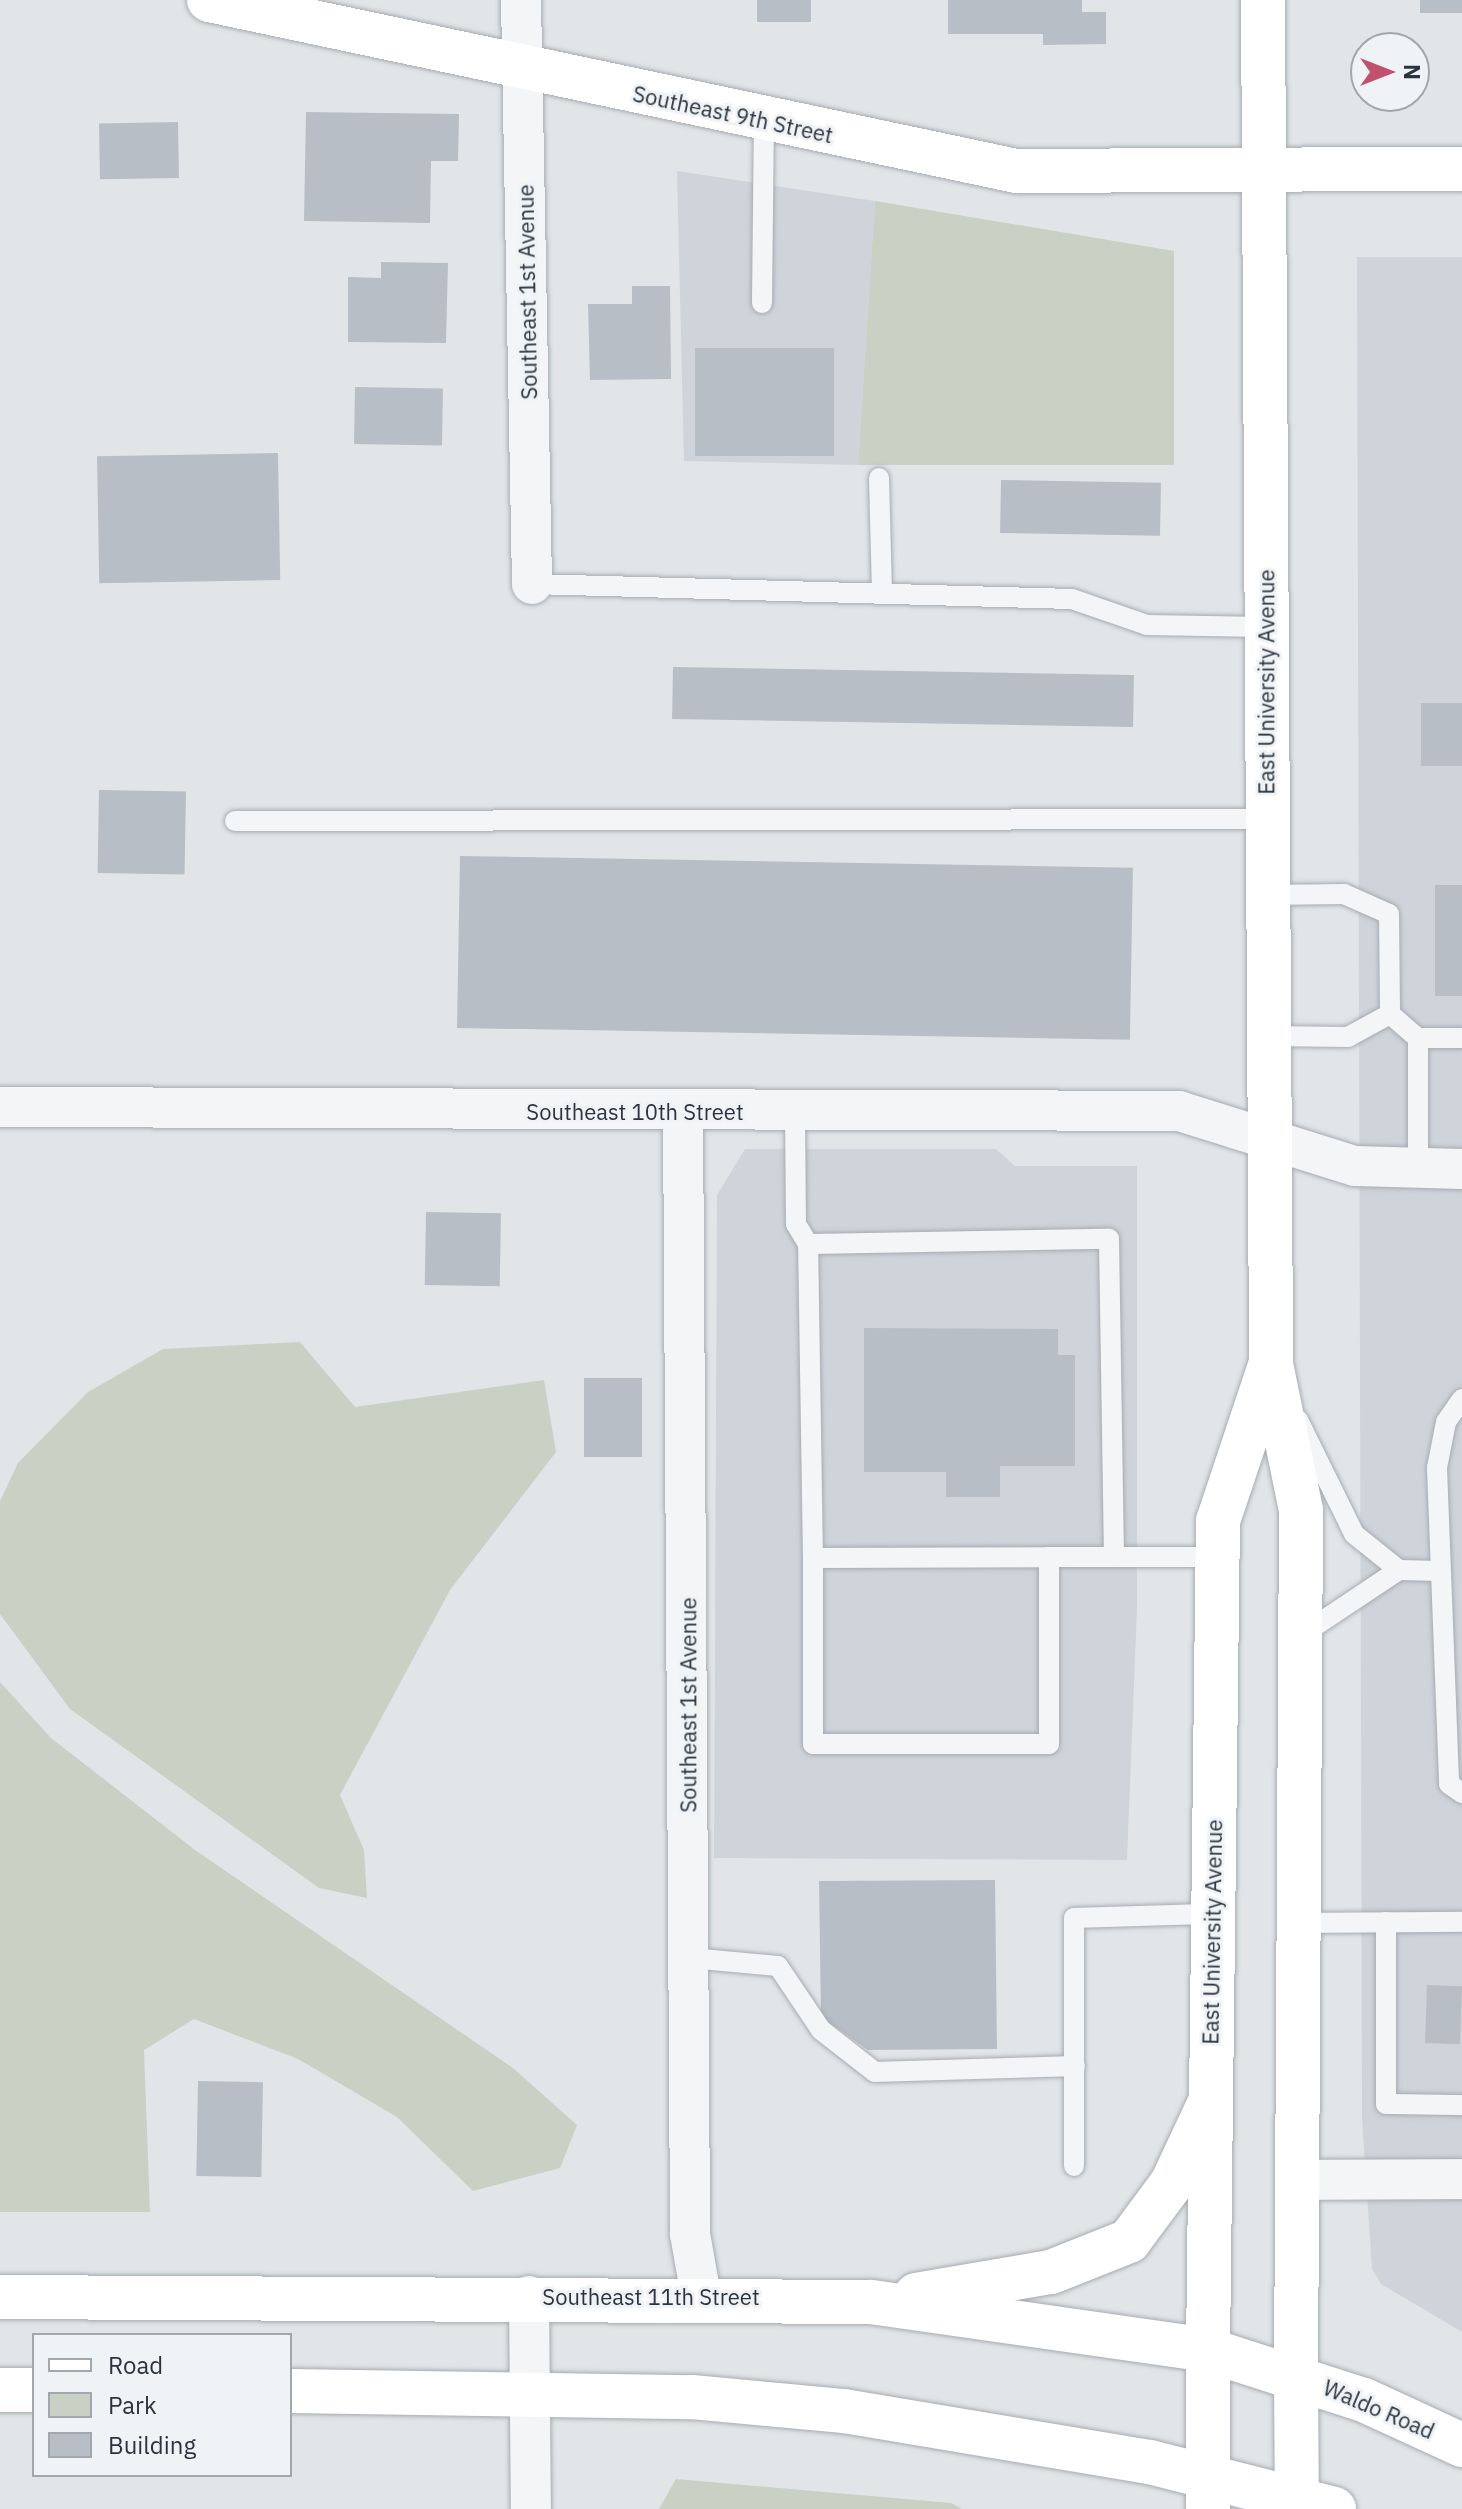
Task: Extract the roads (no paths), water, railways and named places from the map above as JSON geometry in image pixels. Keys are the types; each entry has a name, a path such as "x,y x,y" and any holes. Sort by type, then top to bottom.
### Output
{"main road":[{"name":"Southeast 9th Street","path":"209,0 764,121 1016,171 1462,169"},
{"name":"East University Avenue","path":"1263,0 1267,1137 1271,1364 1301,1510 1303,1634 1295,2180 1296,2376 1309,2505"},
{"name":"East University Avenue","path":"1207,2491 1218,1521 1271,1364"},
{"path":"871,2302 1102,2258 1153,2216 1209,2104"},
{"name":"Southeast 11th Street","path":"0,2297 701,2296 871,2302 1208,2350 1296,2376"},
{"name":"Waldo Road","path":"1296,2376 1462,2445"},
{"path":"0,2390 32,2390"},
{"path":"292,2391 529,2392 844,2411 1207,2491 1309,2505"}],"street":[{"name":"Southeast 1st Avenue","path":"521,0 532,584"},
{"name":"Southeast 10th Street","path":"0,1107 683,1112 1179,1111 1355,1166 1462,1169"},
{"name":"Southeast 1st Avenue","path":"683,1112 690,2234 701,2296"},
{"path":"1295,2180 1462,2179"},
{"path":"529,2296 531,2509"}],"lane":[{"path":"762,303 764,121"},
{"path":"879,478 882,594"},
{"path":"532,584 1072,599 1147,625 1265,627"},
{"path":"235,821 1266,819"},
{"path":"1266,895 1344,894 1389,914 1390,1014 1418,1038 1462,1038"},
{"path":"1267,1036 1348,1037 1390,1014"},
{"path":"1418,1038 1418,1168"},
{"path":"795,1112 796,1224 808,1244 813,1744 1049,1744 1049,1557"},
{"path":"808,1244 1109,1239 1114,1557"},
{"path":"1271,1364 1354,1534 1399,1570"},
{"path":"1462,1399 1446,1422 1437,1468 1449,1784 1462,1793"},
{"path":"813,1558 1217,1557"},
{"path":"1303,1634 1399,1570 1440,1571"},
{"path":"1446,1716 1462,1731"},
{"path":"1074,2166 1074,1918 1212,1914"},
{"path":"1386,1922 1386,2104 1462,2105"},
{"path":"1299,1923 1462,1922"},
{"path":"690,1958 778,1966 821,2030 875,2072 1075,2066"}]}
